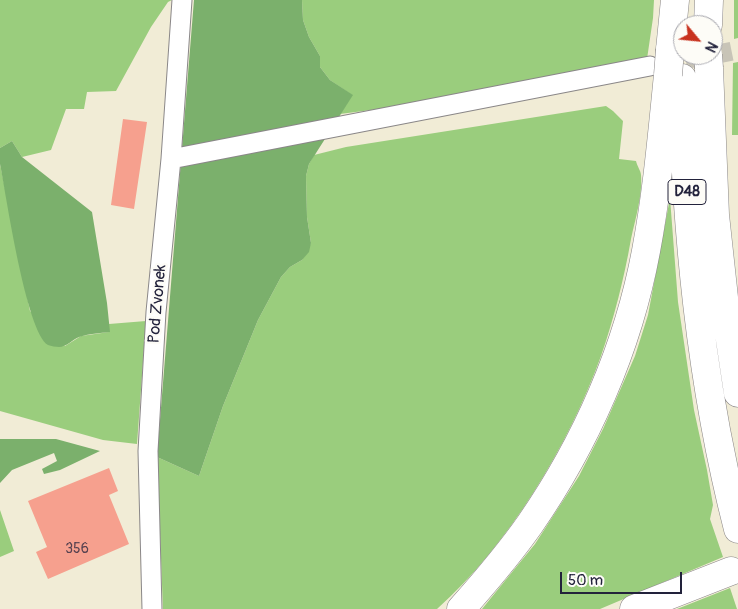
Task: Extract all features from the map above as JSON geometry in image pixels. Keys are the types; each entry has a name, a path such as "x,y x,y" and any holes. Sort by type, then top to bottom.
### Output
{"highway":[{"path":"461,609 524,532 562,474 589,422 612,367 632,311 646,253 656,194 676,0"},
{"name":"D48","path":"682,0 670,62 698,311 712,405 738,529"},
{"path":"708,15 709,0"},
{"name":"D48","path":"708,65 715,215 725,307 738,393"},
{"path":"634,609 731,570"}],"street":[{"name":"Pod Zvonek","path":"152,609 148,451 156,312 171,159 182,0"},
{"path":"171,159 670,62"}],"green space":[{"path":"0,0 172,0 168,2 151,27 116,91 87,92 84,109 66,109 51,150 22,157 12,141 0,148"},
{"path":"194,0 302,0 303,20 309,37 320,56 320,67 330,80 353,95 309,164 306,176 307,217 311,243 309,252 281,277 258,320 223,406 199,476 157,457"},
{"path":"302,0 654,0 647,59 402,106 340,114 352,95 330,80 320,67 320,56 309,37 303,20"},
{"path":"734,0 738,0 738,38 734,39"},
{"path":"738,62 738,135 732,135 733,63"},
{"path":"606,106 623,121 619,159 636,161 641,175 638,207 610,327 588,390 554,459 512,525 463,584 437,609 163,609 157,457 199,476 223,406 258,320 281,277 290,267 302,260 311,243 307,217 306,176 314,155 346,147"},
{"path":"12,141 22,157 92,212 110,332 76,338 59,347 48,345 40,335 32,315 18,261 0,164 0,148"},
{"path":"0,164 30,311 65,346 81,336 109,332 109,324 146,321 137,444 103,440 0,411"},
{"path":"670,198 678,302 694,410 713,505 710,519 723,557 600,609 482,609 535,544 579,476 603,429 635,356 648,315"},
{"path":"0,439 56,439 100,451 60,470 44,474 42,469 57,461 54,453 12,470 0,483"},
{"path":"0,510 14,551 0,557"},
{"path":"730,588 737,609 677,609"}],"building":[{"path":"123,119 147,122 134,209 111,205"},
{"path":"109,468 118,491 109,495 129,544 48,579 36,552 47,547 28,501"}],"tunnel":[{"path":"723,53 738,50"},
{"path":"658,64 673,61"}]}
